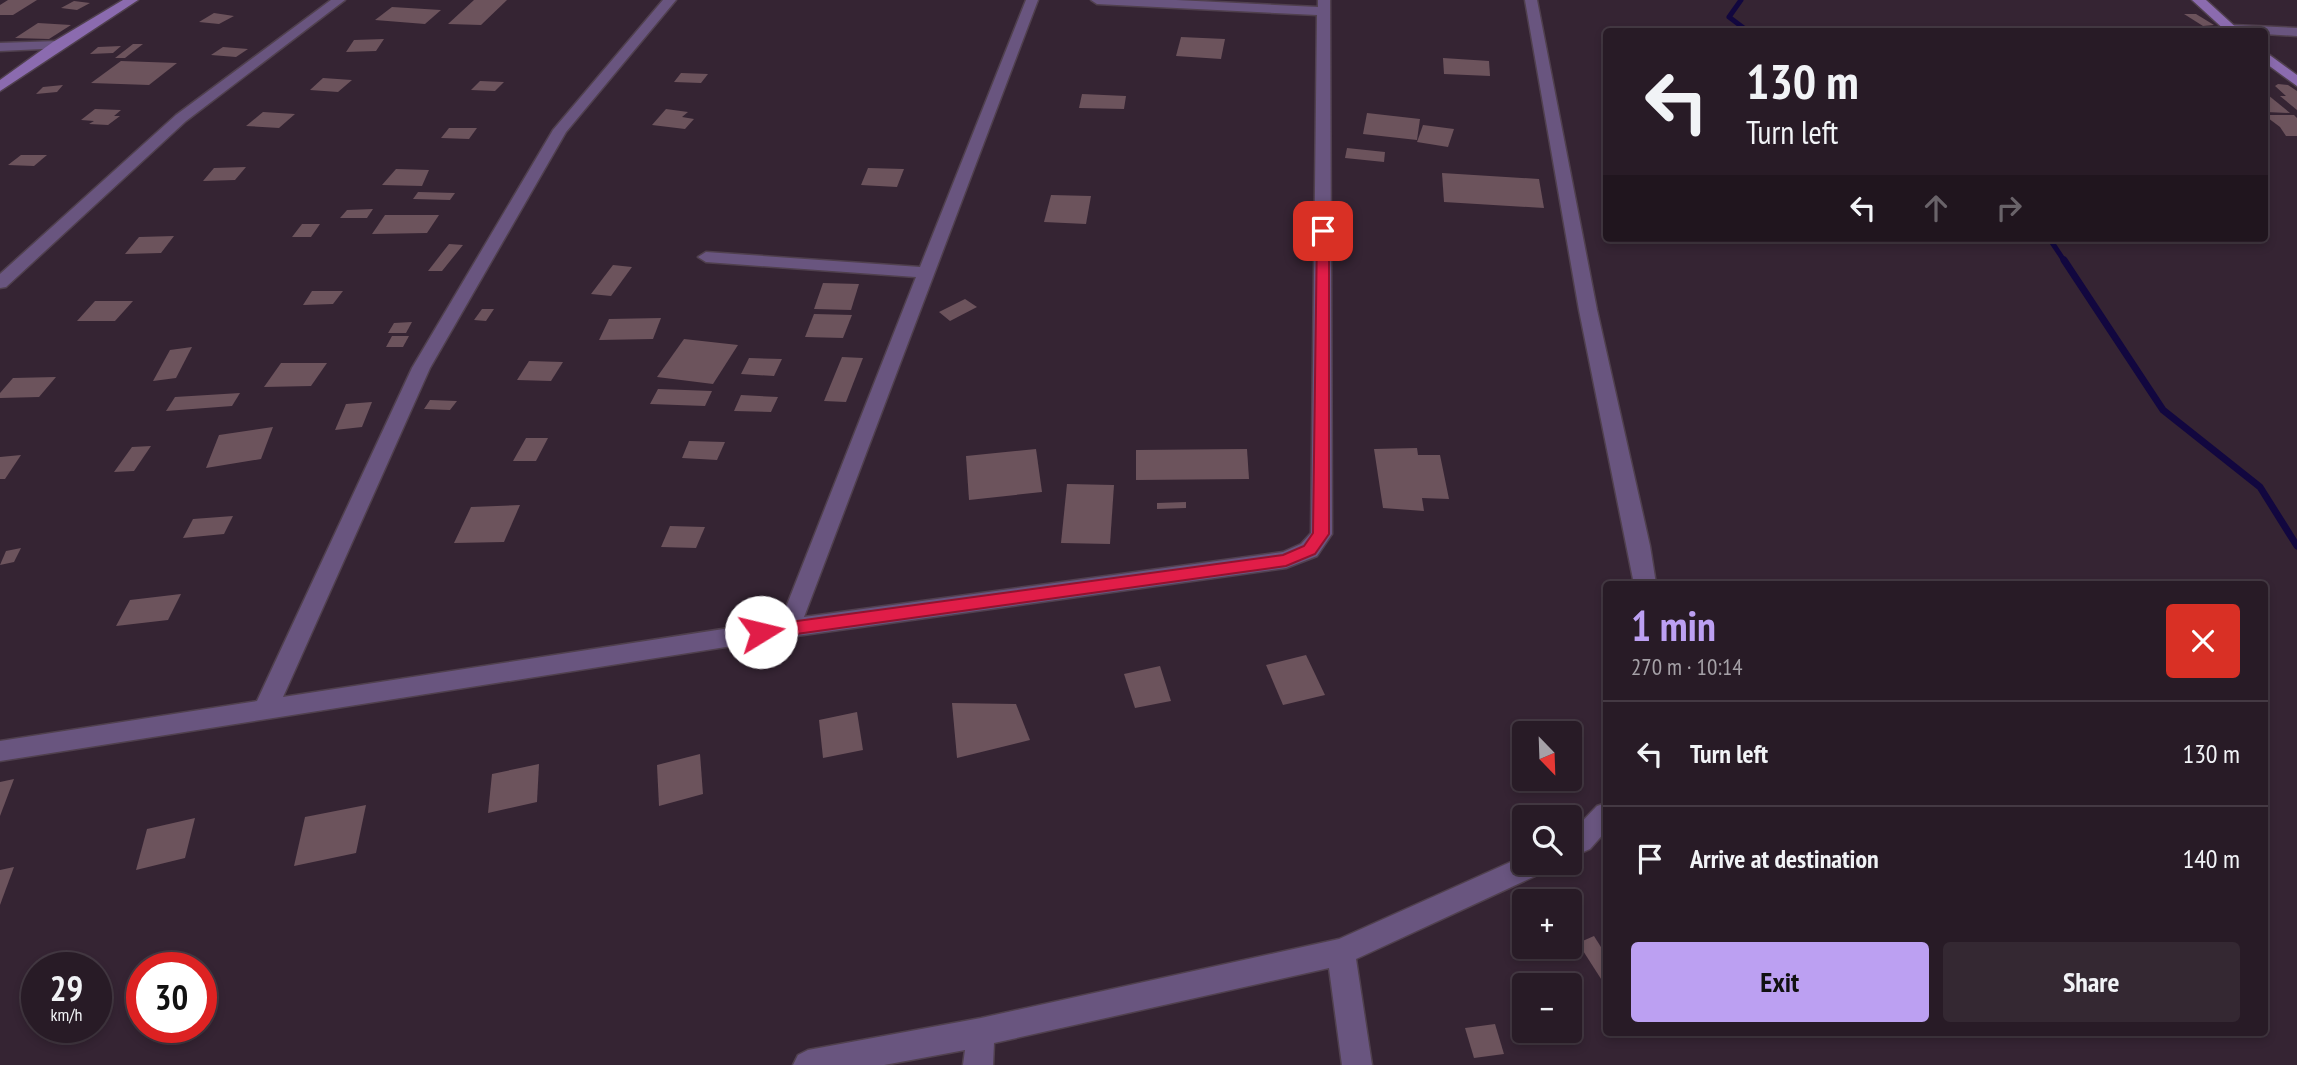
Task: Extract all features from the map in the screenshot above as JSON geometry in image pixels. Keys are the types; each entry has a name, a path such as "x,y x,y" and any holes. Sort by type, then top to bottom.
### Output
{"street":[{"path":"0,87 58,45 132,0"},
{"path":"0,283 181,118 339,0"},
{"path":"265,710 421,368 560,130 670,0"},
{"path":"789,628 1032,0"},
{"path":"0,751 789,628 1286,560 1310,550 1321,534 1324,5 1097,0"},
{"path":"1531,0 1588,310 1645,581"},
{"path":"2197,0 2232,28"},
{"path":"2268,31 2297,32"},
{"path":"0,47 58,45"},
{"path":"2268,58 2297,82"},
{"path":"706,257 926,273"},
{"path":"1582,840 1603,817"},
{"path":"808,1065 981,1032 1342,952 1512,874"},
{"path":"1342,952 1357,1065"},
{"path":"978,1065 981,1032"}],"building":[{"path":"8,0 37,0 13,15 0,15 0,5"},
{"path":"474,0 507,0 481,25 448,24"},
{"path":"74,1 90,3 77,10 61,8"},
{"path":"392,7 441,10 425,24 375,20"},
{"path":"214,13 234,16 219,24 199,22"},
{"path":"2184,14 2196,14 2214,25 2203,26"},
{"path":"38,23 71,25 49,39 15,38"},
{"path":"1181,37 1225,39 1221,59 1176,56"},
{"path":"384,39 376,51 346,52 354,40"},
{"path":"133,44 143,44 125,58 115,58"},
{"path":"121,46 113,53 90,54 98,47"},
{"path":"223,47 248,49 236,57 211,55"},
{"path":"1443,58 1489,61 1490,76 1444,74"},
{"path":"121,61 177,63 149,85 91,83"},
{"path":"681,73 708,74 701,83 674,82"},
{"path":"323,78 352,80 338,92 310,90"},
{"path":"480,81 504,82 495,91 471,90"},
{"path":"63,85 57,92 36,94 43,87"},
{"path":"2288,85 2297,91 2297,110 2280,96 2286,96 2275,86"},
{"path":"1082,94 1126,96 1124,109 1079,108"},
{"path":"2268,95 2290,113 2268,112"},
{"path":"95,109 121,110 114,116 120,116 108,125 89,124 94,121 81,120"},
{"path":"666,109 688,112 682,117 694,119 685,129 652,125"},
{"path":"263,112 295,114 279,128 246,126"},
{"path":"1367,113 1420,119 1417,140 1363,134"},
{"path":"2268,115 2294,115 2297,118 2297,136 2286,136 2280,127 2268,118"},
{"path":"1423,125 1454,129 1448,147 1417,142"},
{"path":"449,128 477,128 469,139 441,138"},
{"path":"1347,148 1385,152 1384,162 1345,158"},
{"path":"21,155 47,155 34,166 8,165"},
{"path":"246,167 235,180 203,181 214,168"},
{"path":"868,168 904,169 897,187 861,185"},
{"path":"396,169 429,170 422,186 382,185"},
{"path":"1442,173 1539,179 1544,208 1444,202"},
{"path":"418,192 455,193 450,200 413,199"},
{"path":"1051,195 1091,196 1086,224 1044,222"},
{"path":"373,209 367,218 340,218 347,210"},
{"path":"385,215 439,215 427,233 372,234"},
{"path":"302,224 320,224 311,237 292,237"},
{"path":"174,236 161,253 125,254 139,237"},
{"path":"449,244 463,245 442,271 428,271"},
{"path":"613,265 632,267 611,296 591,294"},
{"path":"823,283 859,284 851,310 814,309"},
{"path":"312,291 343,291 333,304 303,305"},
{"path":"965,299 977,307 950,321 939,312"},
{"path":"95,301 133,301 115,321 77,321"},
{"path":"482,309 494,309 486,321 474,320"},
{"path":"814,314 852,315 843,338 805,337"},
{"path":"661,318 653,339 599,340 609,319"},
{"path":"412,322 406,333 388,333 394,323"},
{"path":"392,336 409,336 403,347 386,347"},
{"path":"684,339 738,345 713,384 657,377"},
{"path":"192,347 176,378 153,381 170,350"},
{"path":"842,357 863,358 846,402 824,401"},
{"path":"749,358 782,359 774,376 741,374"},
{"path":"529,361 563,362 551,381 517,380"},
{"path":"281,363 327,363 311,386 264,387"},
{"path":"56,377 39,397 0,398 0,393 13,378"},
{"path":"658,389 712,391 705,406 650,404"},
{"path":"240,393 232,406 166,411 175,397"},
{"path":"741,395 778,397 771,412 734,411"},
{"path":"430,400 457,401 450,410 424,409"},
{"path":"372,402 362,427 335,430 346,404"},
{"path":"273,427 261,459 206,468 219,435"},
{"path":"526,438 548,438 536,461 513,461"},
{"path":"689,441 725,442 717,460 682,458"},
{"path":"151,446 134,471 114,472 132,447"},
{"path":"1417,448 1418,455 1440,455 1449,499 1422,498 1424,511 1383,508 1374,449"},
{"path":"1036,449 1042,492 969,500 966,456"},
{"path":"1247,449 1249,479 1136,480 1136,450"},
{"path":"21,455 5,479 0,479 0,457"},
{"path":"1067,484 1114,485 1110,544 1061,543"},
{"path":"1186,502 1186,508 1157,509 1157,503"},
{"path":"520,505 504,542 454,543 471,507"},
{"path":"233,516 224,534 183,538 193,519"},
{"path":"670,526 705,527 696,548 661,547"},
{"path":"21,548 14,562 0,565 6,551"},
{"path":"181,594 168,620 116,626 130,600"},
{"path":"1306,655 1325,695 1283,705 1266,665"},
{"path":"1160,666 1171,701 1135,708 1124,674"},
{"path":"952,703 1016,704 1030,740 957,758"},
{"path":"857,712 863,750 823,758 819,720"},
{"path":"700,754 703,794 659,806 657,765"},
{"path":"539,764 537,802 488,813 492,774"},
{"path":"14,779 0,816 0,782"},
{"path":"366,805 356,853 294,866 305,817"},
{"path":"195,818 185,858 136,870 147,829"},
{"path":"14,867 0,905 0,870"},
{"path":"1594,936 1603,950 1603,982 1582,949 1582,941"},
{"path":"1495,1024 1504,1054 1474,1058 1465,1028"}],"waterway":[{"path":"1741,0 1729,17 1744,28"},
{"path":"2052,242 2065,262"},
{"path":"2064,260 2163,410 2260,487 2297,546"}],"route":[{"path":"761,632 1286,560 1310,550 1321,534 1323,231"}]}
